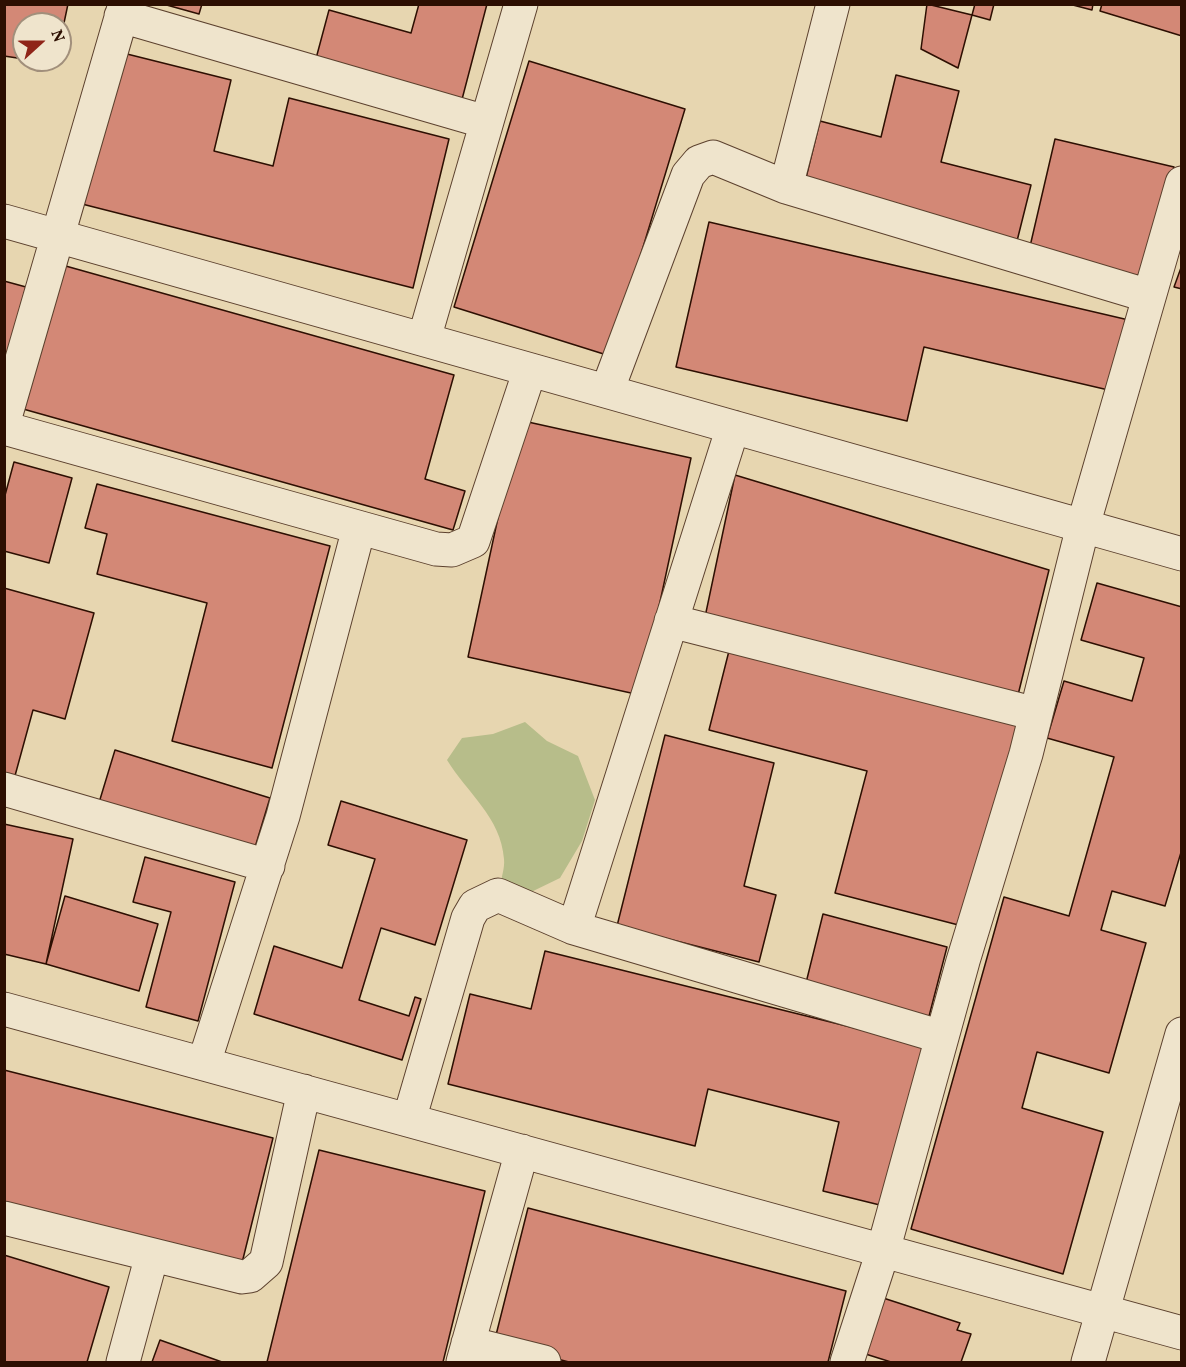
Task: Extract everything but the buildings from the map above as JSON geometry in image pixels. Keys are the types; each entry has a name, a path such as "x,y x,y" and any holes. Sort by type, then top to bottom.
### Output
{"street":[{"path":"424,339 521,4"},
{"path":"786,187 834,4"},
{"path":"4,421 123,10 486,122"},
{"path":"607,391 688,175 699,162 713,157 786,187 1149,296"},
{"path":"847,1362 883,1251 942,1037 1036,714 1083,526 1182,183"},
{"path":"4,221 1182,554"},
{"path":"4,428 436,549 452,550 473,541 530,370"},
{"path":"574,928 733,427"},
{"path":"204,1063 268,866 359,528"},
{"path":"671,621 1036,714"},
{"path":"4,789 268,866"},
{"path":"410,1120 468,918 475,906 498,895 574,928 942,1037"},
{"path":"4,1009 1182,1334"},
{"path":"1088,1362 1182,1034"},
{"path":"4,1218 242,1277 259,1270 266,1262 304,1091"},
{"path":"522,1151 465,1353 544,1362"},
{"path":"123,1362 152,1255"}],"green space":[{"path":"525,722 547,741 578,756 595,800 582,841 560,878 527,894 500,887 504,859 497,830 447,760 462,738 493,734"}]}
